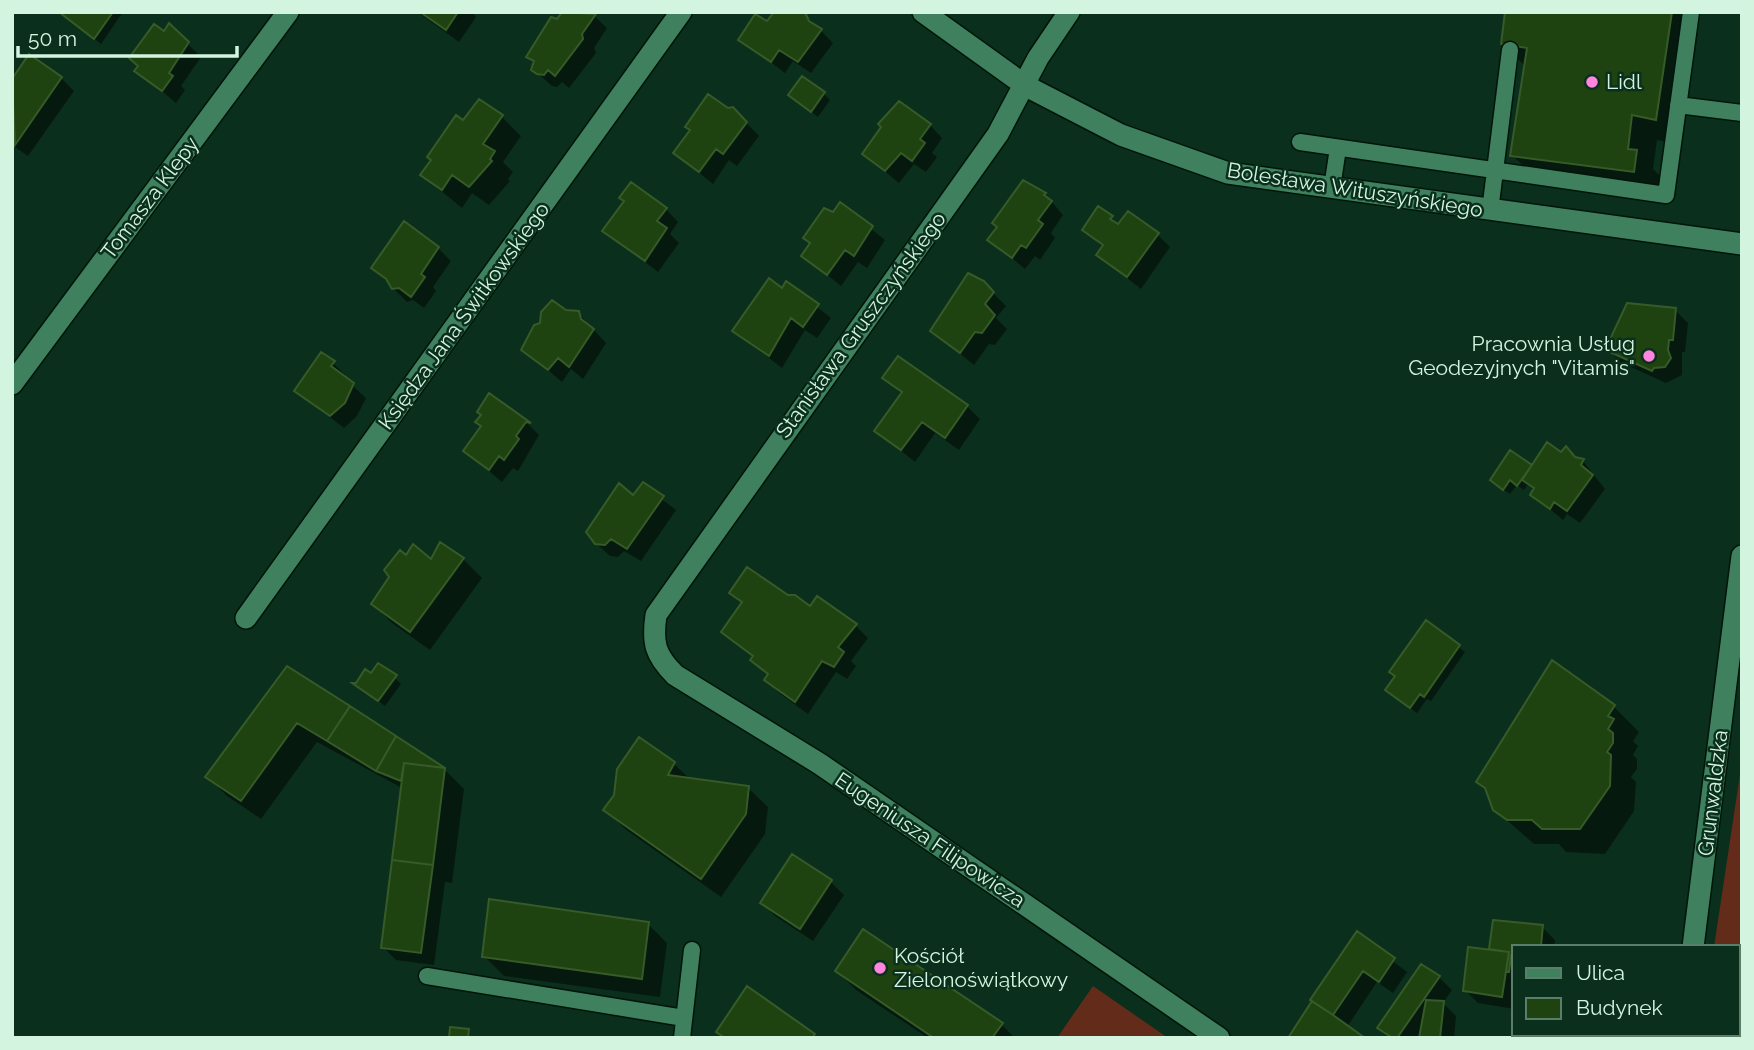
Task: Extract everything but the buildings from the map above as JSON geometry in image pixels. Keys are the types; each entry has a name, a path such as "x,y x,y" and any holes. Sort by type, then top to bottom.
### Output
{"street":[{"name":"Tomasza Klepy","path":"12,384 288,12"},
{"name":"Księdza Jana Świtkowskiego","path":"246,618 681,12"},
{"name":"Bolesława Wituszyńskiego","path":"923,12 1026,86 1121,135 1228,173 1742,244"},
{"name":"Stanisława Gruszczyńskiego","path":"653,635 656,615 998,134 1026,86 1038,58 1069,12"},
{"name":"Grunwaldzka","path":"1693,945 1742,556"},
{"name":"Eugeniusza Filipowicza","path":"653,635 660,660 675,675 820,764 1219,1038"}],"lane":[{"path":"1300,142 1666,195 1691,12"},
{"path":"1490,211 1510,50"},
{"path":"1678,105 1742,113"},
{"path":"1332,188 1338,148"},
{"path":"682,1038 692,950"},
{"path":"427,976 684,1018"}],"shaded area":[{"path":"1742,761 1742,999 1740,945 1714,945"},
{"path":"1093,986 1168,1038 1057,1038"}],"place":[{"name":"Lidl","path":"1592,82"},
{"name":"Pracownia Usług Geodezyjnych \"Vitamis\"","path":"1649,356"},
{"name":"Kościół Zielonoświątkowy","path":"880,968"}]}
